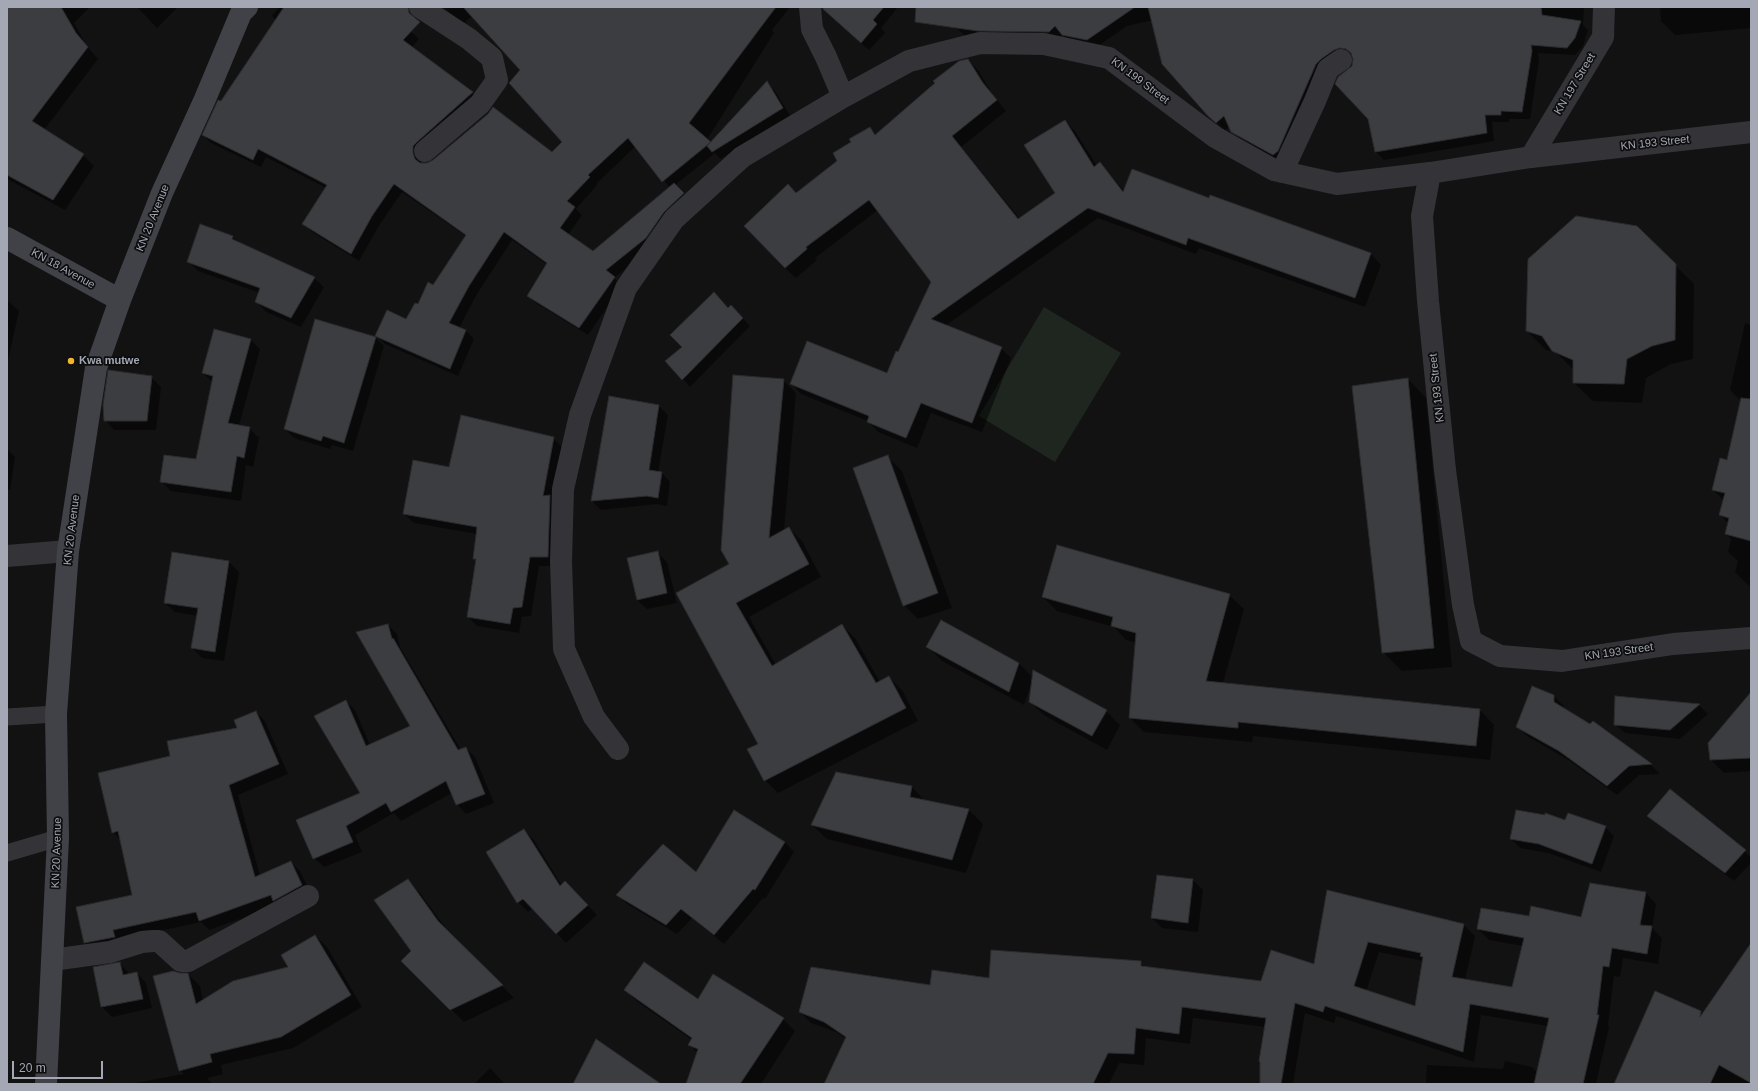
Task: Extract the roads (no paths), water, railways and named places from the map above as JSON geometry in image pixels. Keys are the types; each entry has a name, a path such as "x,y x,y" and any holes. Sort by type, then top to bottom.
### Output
{"main road":[{"name":"KN 20 Avenue","path":"46,1084 58,838 56,714 68,551 96,368 120,300 162,193 205,99 241,13 247,7"},
{"name":"KN 18 Avenue","path":"7,238 120,300"}],"street":[{"path":"420,7 470,39 492,58 497,80 480,104 426,151"},
{"path":"810,7 812,29 843,97"},
{"name":"KN 197 Street","path":"1530,156 1603,37 1604,7"},
{"name":"KN 199 Street","path":"618,749 594,717 564,650 560,561 563,489 580,415 626,288 674,219 742,157 843,97 909,61 980,43 1044,44 1109,58 1215,137 1274,170 1338,184 1430,173"},
{"path":"1282,172 1315,102 1328,69 1341,60"},
{"name":"KN 193 Street","path":"1751,132 1530,156 1430,173 1422,216 1428,301 1446,470 1462,598 1471,641 1500,656 1562,661 1673,644 1751,638"},
{"path":"7,556 68,551"},
{"path":"52,960 110,952 142,942 159,941 181,961 188,961 308,896"}],"lane":[{"path":"7,717 56,714"},
{"path":"7,853 58,838"}],"place":[{"name":"Kwa mutwe","path":"71,361"}]}
